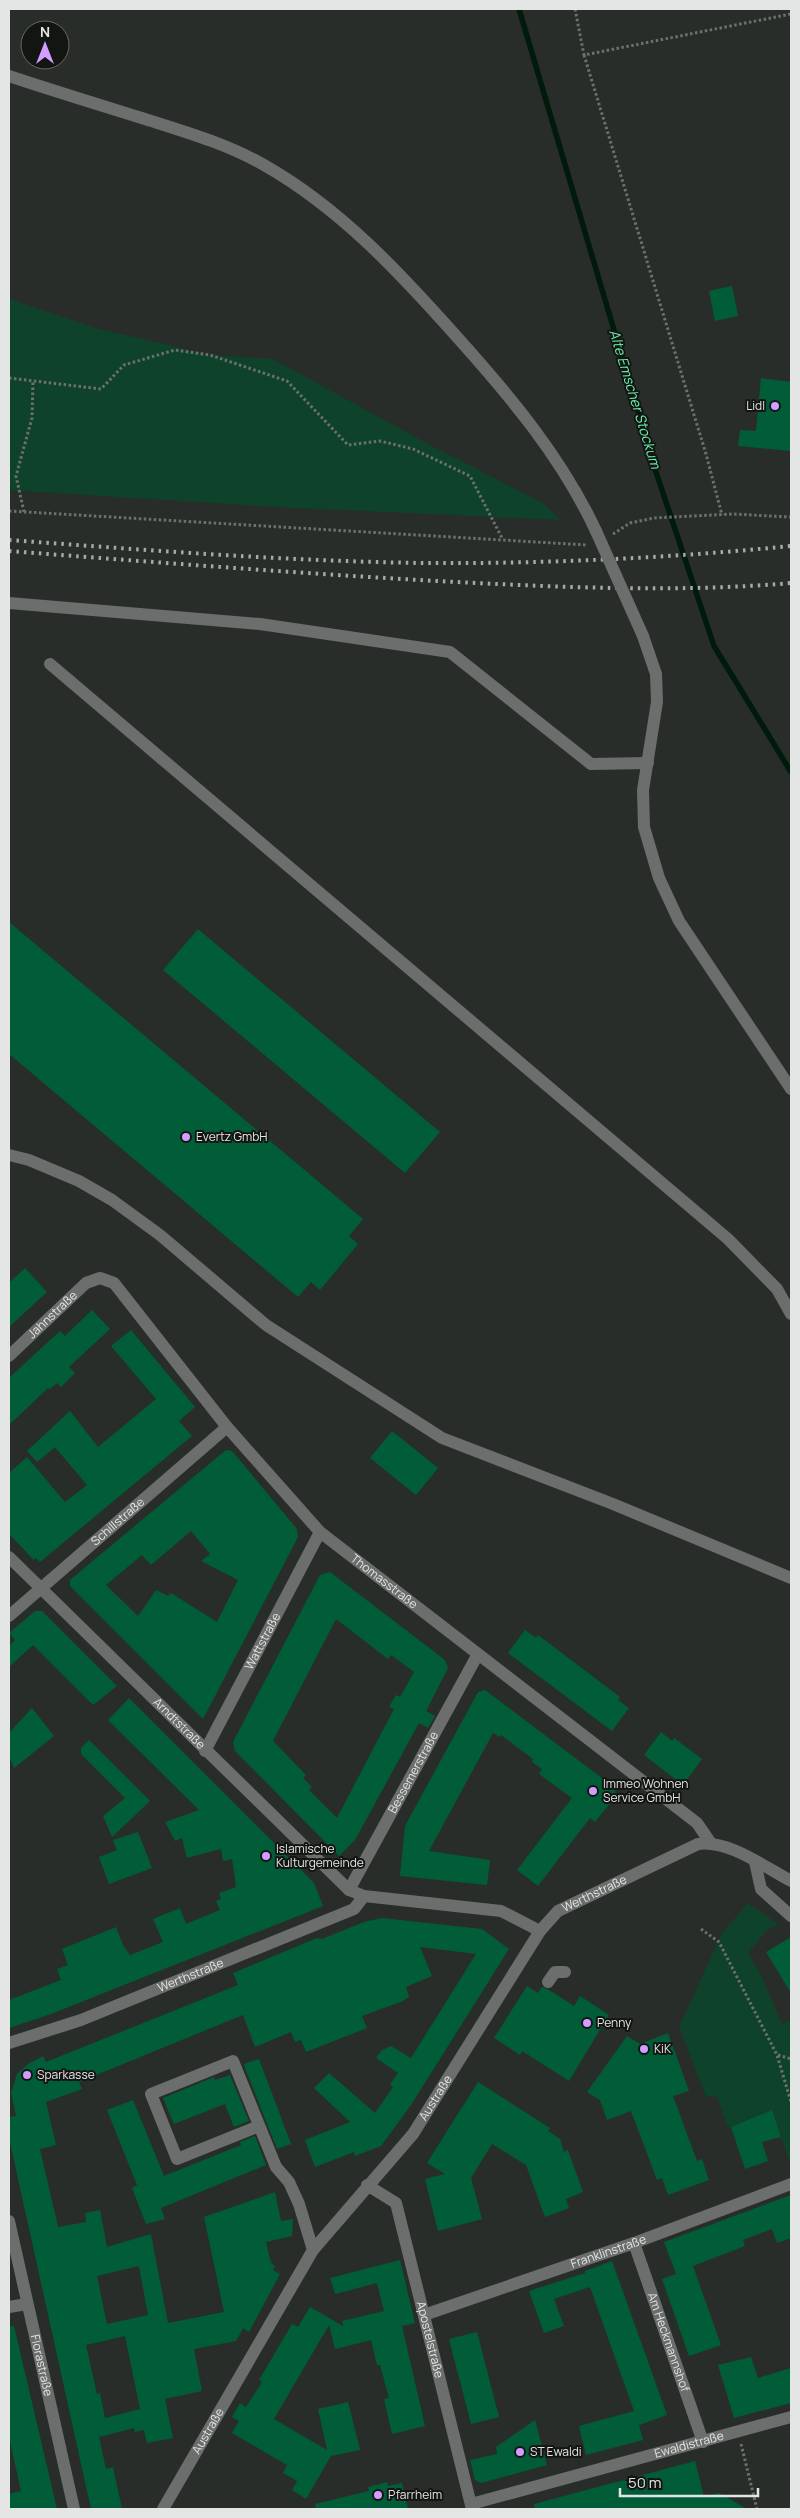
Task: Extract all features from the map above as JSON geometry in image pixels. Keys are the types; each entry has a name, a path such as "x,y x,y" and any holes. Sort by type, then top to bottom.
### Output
{"street":[{"path":"9,76 208,139 263,164 303,189 350,226 420,295 499,384 580,497 642,636 656,674 657,702 643,790 644,828 659,878 679,921 791,1089"},
{"path":"9,602 260,624 450,652 591,764 648,763"},
{"path":"50,664 728,1239 777,1289 791,1314"},
{"path":"9,1155 29,1160 79,1181 112,1200 160,1235 266,1325 442,1438 613,1504 791,1578"},
{"name":"Jahnstraße","path":"9,1356 86,1283 100,1278"},
{"name":"Thomasstraße","path":"100,1278 114,1284 227,1427 320,1532 697,1823 710,1842"},
{"name":"Schillstraße","path":"9,1616 227,1427"},
{"name":"Wattstraße","path":"205,1750 320,1532"},
{"name":"Arndtstraße","path":"9,1557 349,1890"},
{"name":"Bessemerstraße","path":"349,1890 478,1654"},
{"path":"710,1842 725,1846 791,1881"},
{"name":"Werthstraße","path":"540,1931 558,1911 686,1849 710,1842"},
{"path":"755,1862 761,1889 791,1916"},
{"path":"349,1890 364,1896 501,1912 540,1931"},
{"name":"Werthstraße","path":"9,2043 80,2020 354,1909 364,1896"},
{"name":"Austraße","path":"163,2509 313,2250 367,2185 414,2134 540,1931"},
{"path":"548,1982 555,1972 565,1972"},
{"path":"259,2126 177,2159 151,2094 233,2061 276,2167 289,2182 299,2204 313,2250"},
{"name":"Franklinstraße","path":"424,2315 634,2243 791,2184"},
{"name":"Apostelstraße","path":"367,2185 396,2203 471,2507"},
{"name":"Florastraße","path":"9,2221 74,2509"},
{"name":"Am Heckmannshof","path":"634,2243 704,2442"},
{"path":"9,2307 27,2304"},
{"name":"Ewaldistraße","path":"471,2507 791,2417"}],"path":[{"path":"575,9 584,55 706,454 722,514"},
{"path":"584,55 791,14"},
{"path":"9,378 101,389 124,365 176,350 210,356 236,364 287,381 348,444 380,441 413,449 470,476 502,538"},
{"path":"24,512 16,476 32,418 33,381"},
{"path":"9,510 502,538 553,545 588,545 598,536 630,523 654,518 722,514 791,516"},
{"path":"701,1929 719,1942 777,2055 791,2102"},
{"path":"777,2055 791,2059"},
{"path":"738,2432 757,2509"}],"green space":[{"path":"9,299 96,328 210,355 273,359 428,444 543,503 561,520 276,507 9,490"},
{"path":"748,1903 779,1925 768,1929 748,1953 761,1975 782,2024 791,2020 791,2167 772,2110 728,2128 717,2097 706,2096 679,2027 722,1933"}],"building":[{"path":"732,286 738,316 715,321 709,291"},
{"name":"Lidl","path":"761,378 791,382 791,451 738,446 740,430 756,431"},
{"name":"Evertz GmbH","path":"9,922 363,1219 349,1236 358,1244 320,1290 311,1282 298,1297 9,1054"},
{"path":"198,929 440,1132 405,1173 163,970"},
{"path":"25,1268 47,1292 9,1327 9,1283"},
{"path":"92,1310 110,1329 69,1367 75,1373 61,1387 57,1383 50,1389 48,1388 9,1425 9,1378 60,1331 65,1336"},
{"path":"131,1330 195,1407 179,1421 192,1436 40,1562 36,1558 34,1560 9,1534 9,1473 27,1457 65,1502 87,1485 55,1447 37,1462 27,1451 70,1411 98,1447 156,1399 111,1346"},
{"path":"392,1431 438,1468 416,1495 370,1458"},
{"path":"226,1450 232,1451 297,1529 298,1537 203,1719 70,1586 70,1580","holes":["191,1531 210,1554 201,1561 238,1580 217,1622 171,1593 168,1596 156,1590 138,1616 106,1585 142,1555 151,1565"]},
{"path":"330,1572 445,1660 448,1668 426,1711 435,1716 428,1728 419,1723 355,1840 339,1856 235,1751 233,1742 320,1575","holes":["336,1619 388,1659 391,1655 414,1672 400,1697 396,1695 389,1707 394,1709 337,1818 309,1790 312,1787 303,1778 306,1775 273,1741"]},
{"path":"35,1611 42,1611 117,1686 93,1705 33,1645 9,1667 9,1646 15,1640 9,1633"},
{"path":"525,1630 536,1638 538,1635 620,1697 618,1700 629,1708 612,1731 508,1653"},
{"path":"485,1690 615,1788 616,1796 595,1822 590,1818 538,1886 517,1870 572,1798 539,1774 542,1769 532,1762 533,1759 501,1735 500,1737 493,1733 429,1851 490,1860 487,1885 400,1876 405,1826 478,1692"},
{"path":"129,1698 314,1883 323,1906 51,2014 9,2028 9,2000 61,1980 57,1969 68,1965 62,1949 116,1927 123,1945 130,1955 163,1942 153,1919 180,1908 186,1924 220,1910 216,1901 221,1899 219,1893 236,1887 232,1859 223,1861 221,1849 187,1858 182,1838 175,1841 165,1822 199,1810 108,1720"},
{"path":"32,1708 54,1736 14,1768 9,1756 9,1733"},
{"path":"661,1732 672,1741 674,1738 702,1759 683,1785 644,1755"},
{"path":"89,1740 150,1801 112,1837 103,1816 125,1798 81,1754 81,1748"},
{"path":"138,1832 152,1868 109,1884 99,1857 117,1850 113,1840"},
{"path":"382,1918 482,1929 509,1949 411,2105 381,2146 355,2156 354,2152 315,2167 305,2140 350,2122 314,2088 329,2073 375,2113 393,2087 390,2084 398,2073 376,2058 382,2050 391,2046 411,2058 476,1954 420,1947 432,1976 406,1987 409,1997 403,2001 362,2016 367,2028 306,2052 301,2040 295,2042 291,2032 255,2047 243,2015 79,2082 82,2089 46,2102 56,2145 40,2149 58,2227 86,2222 85,2213 100,2210 107,2247 151,2234 168,2323 224,2312 204,2217 275,2192 281,2221 293,2219 292,2236 266,2242 271,2263 275,2266 273,2270 280,2274 249,2332 243,2328 236,2341 194,2349 202,2391 165,2399 173,2438 147,2443 144,2430 135,2432 134,2428 99,2437 106,2469 113,2467 122,2509 91,2509 9,2138 9,2117 16,2116 11,2093 17,2074 28,2064 43,2056 46,2062 238,1985 233,1973 317,1938 322,1939 364,1922","holes":["139,2266 148,2315 107,2324 97,2276","125,2336 140,2409 105,2418 100,2393 97,2394 86,2345"]},
{"path":"791,1937 791,1993 766,1952"},
{"path":"527,1986 538,1993 542,1987 574,2006 580,1996 609,2015 569,2081 522,2051 520,2055 494,2038"},
{"path":"668,2033 689,2091 673,2096 697,2161 702,2159 709,2180 668,2195 662,2178 657,2180 631,2111 607,2120 600,2100 587,2092 627,2036 640,2044"},
{"path":"259,2059 291,2144 277,2149 244,2064"},
{"path":"230,2075 249,2121 234,2127 225,2104 174,2124 163,2098 214,2077 215,2080"},
{"path":"478,2082 550,2128 548,2131 560,2139 564,2152 568,2150 583,2192 566,2199 569,2208 545,2217 526,2165 492,2144 471,2178 482,2219 438,2231 425,2179 445,2174 427,2163"},
{"path":"133,2100 164,2176 241,2145 240,2142 255,2136 266,2165 161,2208 165,2219 146,2224 132,2188 137,2185 107,2110"},
{"path":"772,2110 781,2137 762,2142 768,2161 745,2169 731,2127"},
{"path":"791,2195 791,2238 777,2243 772,2229 743,2240 745,2246 693,2266 721,2345 689,2356 662,2279 676,2274 664,2242"},
{"path":"400,2260 415,2323 402,2326 425,2426 392,2434 384,2399 389,2398 380,2365 377,2365 371,2340 335,2349 329,2325 274,2419 327,2450 318,2409 348,2402 360,2450 331,2456 306,2499 292,2490 297,2481 283,2473 287,2465 232,2433 239,2421 232,2417 240,2403 246,2407 262,2382 259,2380 292,2324 298,2327 310,2307 343,2326 342,2321 384,2311 377,2283 335,2294 330,2278"},
{"path":"612,2261 667,2415 639,2425 643,2440 586,2455 579,2426 634,2411 590,2287 554,2299 564,2326 544,2333 529,2291 585,2273 585,2271"},
{"path":"9,2326 14,2326 57,2509 9,2509 9,2494 21,2491 9,2437"},
{"path":"477,2332 499,2417 471,2424 449,2339"},
{"path":"751,2357 758,2378 791,2368 791,2403 734,2418 718,2365"},
{"name":"ST Ewaldi","path":"535,2420 547,2465 481,2483 475,2480 470,2460 497,2454 496,2447"},
{"path":"695,2461 704,2497 719,2493 747,2509 535,2509 534,2504"},
{"name":"Pfarrheim","path":"387,2482 388,2486 402,2483 408,2509 316,2509 315,2504 369,2491 368,2487"}],"waterway":[{"name":"Alte Emscher Stockum","path":"519,9 656,472 714,646 791,772"}],"railway":[{"path":"9,540 267,557 422,563 607,559 791,546"},
{"path":"9,551 330,574 525,585 703,588 791,583"}],"place":[{"name":"Lidl","path":"775,406"},
{"name":"Evertz GmbH","path":"186,1137"},
{"name":"Immeo Wohnen Service GmbH","path":"593,1791"},
{"name":"Islamische Kulturgemeinde","path":"266,1856"},
{"name":"Penny","path":"587,2023"},
{"name":"KiK","path":"644,2049"},
{"name":"Sparkasse","path":"27,2075"},
{"name":"ST Ewaldi","path":"520,2452"},
{"name":"Pfarrheim","path":"378,2495"}]}
